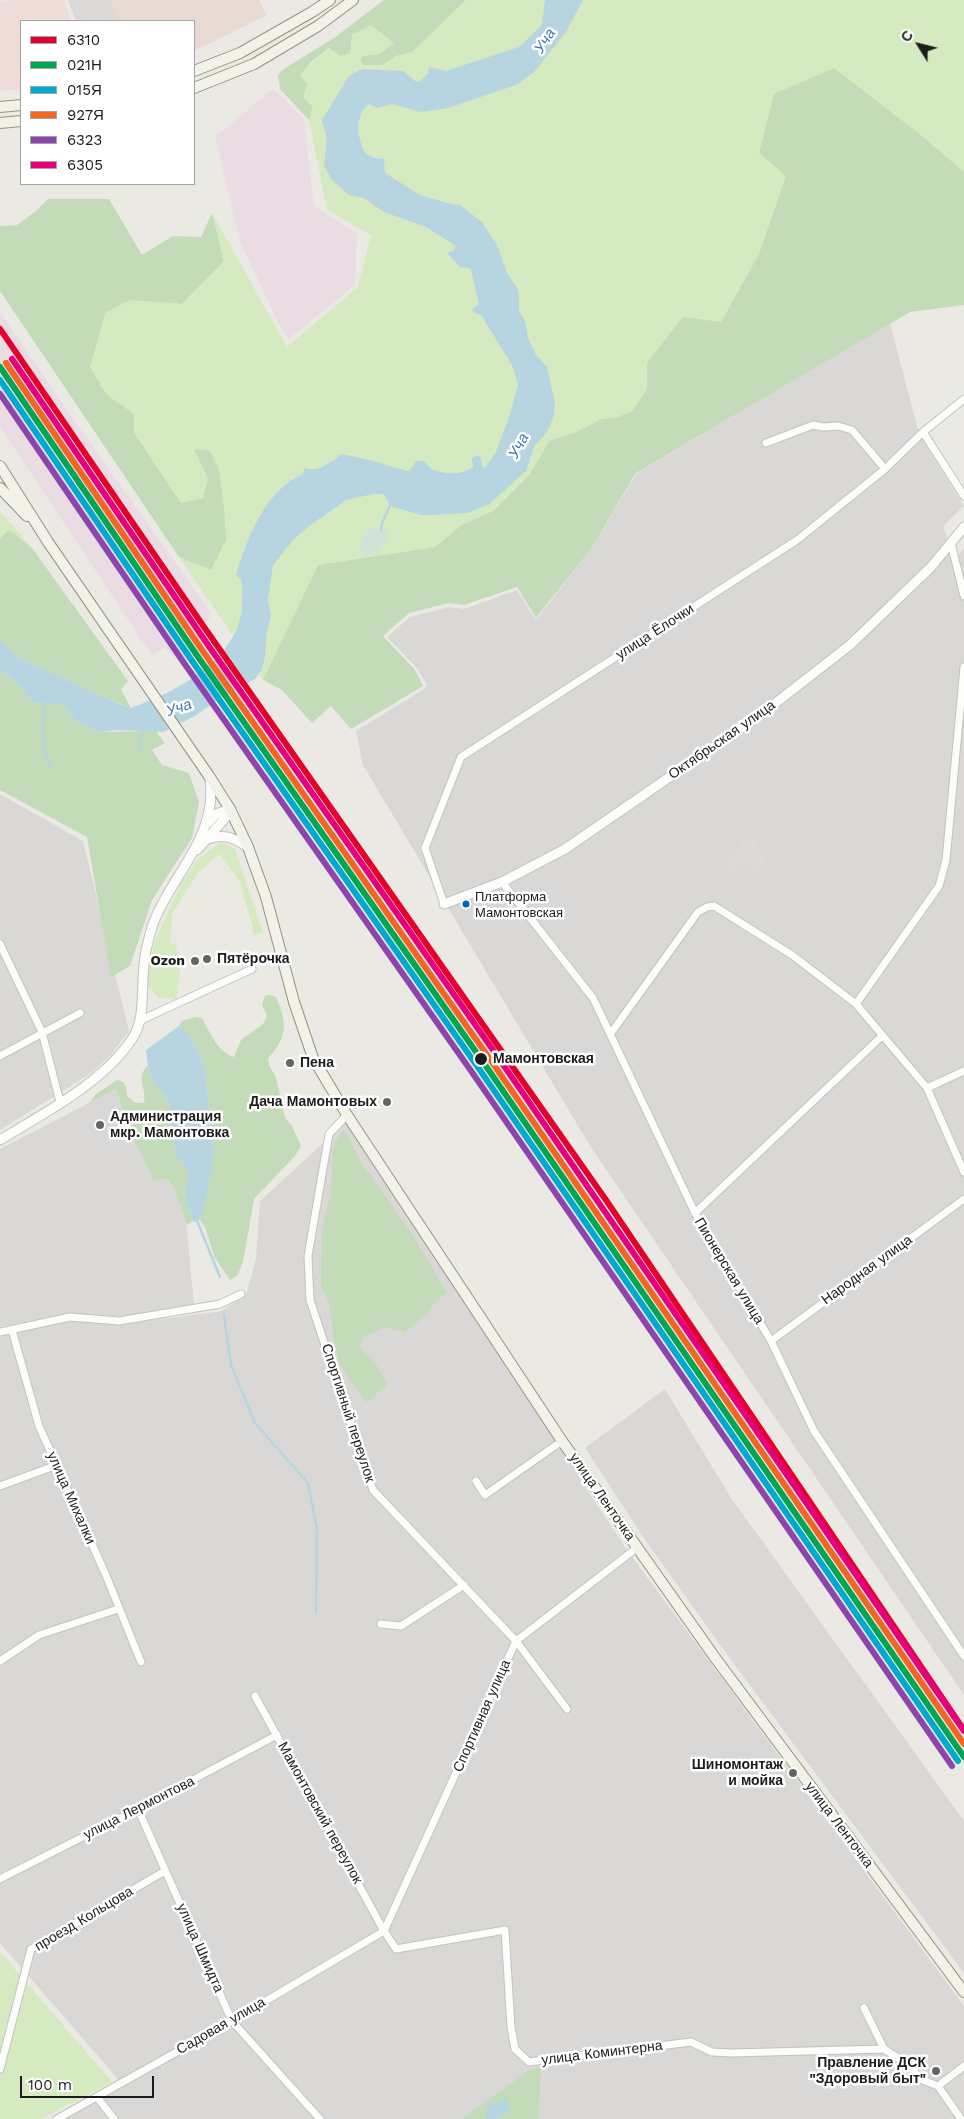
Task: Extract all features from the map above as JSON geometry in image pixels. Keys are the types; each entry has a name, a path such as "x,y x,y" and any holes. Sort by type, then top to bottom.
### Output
{"main road":[{"path":"195,71 240,53 330,0"},
{"path":"195,88 254,64 318,26 353,0"},
{"path":"0,107 20,105"},
{"path":"0,123 20,121"},
{"path":"0,466 48,542"},
{"path":"0,488 48,542"},
{"name":"улица Ленточка","path":"48,542 230,809 248,847 266,896 286,974 313,1058 347,1115 562,1441 716,1659 964,1992"}],"street":[{"name":"улица Ёлочки","path":"444,904 425,848 461,757 796,540 885,469 923,432 964,399"},
{"path":"766,443 813,424 823,427 838,426 852,430 885,469"},
{"path":"923,432 964,496"},
{"name":"Октябрьская улица","path":"444,904 502,882 565,849 764,712 850,645 931,567 964,527"},
{"path":"950,543 964,596"},
{"path":"856,1004 939,886 946,860 964,666"},
{"path":"0,1140 96,1078 115,1060 132,1039 139,1021 144,964 149,937 164,901 191,857 206,825 212,799 209,776"},
{"path":"206,825 216,814 230,809"},
{"path":"191,857 227,816 230,809"},
{"path":"206,840 218,835 232,837 248,847"},
{"name":"Пионерская улица","path":"502,882 593,998 695,1213 771,1341 814,1430 964,1656"},
{"path":"611,1033 698,912 707,907 717,907 756,931 856,1004 927,1088 964,1172"},
{"path":"0,944 42,1032 60,1102"},
{"path":"139,1021 252,969"},
{"path":"0,1056 80,1013"},
{"path":"695,1213 882,1036"},
{"path":"927,1088 964,1071"},
{"name":"Спортивный переулок","path":"347,1115 329,1134 308,1256 310,1300 374,1490 516,1642 566,1709"},
{"name":"Народная улица","path":"771,1341 964,1199"},
{"path":"0,1332 70,1317 119,1321 220,1304 241,1294"},
{"name":"улица Михалки","path":"12,1330 39,1426 105,1573 141,1662"},
{"path":"476,1481 485,1495 562,1441"},
{"path":"0,1486 57,1465"},
{"name":"Спортивная улица","path":"384,1931 516,1642 638,1547"},
{"path":"380,1624 401,1626 464,1585"},
{"path":"0,1661 39,1635 118,1609"},
{"name":"Мамонтовский переулок","path":"255,1696 384,1931"},
{"name":"улица Лермонтова","path":"0,1879 138,1809 277,1735"},
{"name":"улица Шмидта","path":"138,1809 232,2021 320,2119"},
{"name":"проезд Кольцова","path":"0,2069 31,1949 165,1871"},
{"name":"улица Коминтерна","path":"384,1931 396,1949 505,1930 511,2027 515,2049 529,2062 691,2042 712,2052 732,2053 884,2049"},
{"name":"Садовая улица","path":"57,2119 232,2021 384,1931"},
{"path":"864,2008 884,2049 909,2065 920,2079 938,2086 961,2119"},
{"path":"938,2086 964,2066"},
{"path":"96,2097 114,2119"}],"shaded area":[{"path":"10,0 64,0 71,20 20,20 20,89 0,91 0,3"},
{"path":"68,0 111,0 118,20 76,20"},
{"path":"111,0 259,0 267,15 195,51 195,20 118,20"},
{"path":"273,89 304,119 314,206 357,234 355,285 289,339 280,326 241,244 215,137"},
{"path":"0,312 81,430 212,614 201,629 212,644 181,664 165,647 152,656 0,427"},
{"path":"890,323 922,439 964,506 943,526 964,588 964,1695 590,1146 363,765 356,731 424,689 427,685 417,668 387,637 410,617 449,607 464,609 517,590 536,620 591,549 637,473"},
{"path":"379,528 387,532 387,541 378,552 362,555 359,544 369,529"},
{"path":"964,549 964,579 958,555"},
{"path":"0,794 83,841 129,1031 111,1055 90,1074 0,1130"},
{"path":"745,836 756,842 768,865 754,875 744,861 730,875 724,870"},
{"path":"116,1089 127,1126 176,1192 186,1219 194,1305 125,1317 70,1313 0,1327 0,1149"},
{"path":"345,1123 627,1550 964,2006 964,2119 65,2119 124,2086 0,1943 0,1334 72,1321 126,1324 222,1311 247,1292 256,1258 260,1201"},
{"path":"665,1389 731,1498 964,1821 964,1973 726,1653 646,1541 585,1448"}],"green space":[{"path":"384,0 466,0 412,52 396,56 382,65 363,65 360,61 362,56 379,54 394,43 371,25 352,35 350,53 341,56 329,48 311,62 300,75 307,85 303,97 313,107 309,120 280,89 278,75 282,70 334,38"},
{"path":"466,0 964,0 964,172 921,135 834,68 786,176 759,254 721,322 647,363 647,389 632,411 618,417 602,419 576,432 550,441 530,474 493,511 463,524 435,547 318,565 263,680 179,557 211,570 219,470 210,452 195,449 208,479 203,498 181,503 134,431 134,414 106,394 90,367 104,313 130,300 182,304 224,261 212,213 287,347 358,287 371,235 327,210 309,120 313,107 303,97 300,75 316,59 342,41 371,25 395,43 379,54 362,56 382,65 396,56 412,52"},
{"path":"834,68 921,135 964,172 964,305 910,312 636,473 591,549 536,618 517,587 464,605 449,603 409,613 383,636 415,670 423,686 351,729 331,706 312,723 282,690 263,680 318,565 435,547 463,524 493,511 530,474 549,441 576,432 602,419 618,417 632,411 647,389 647,363 683,317 721,322 759,254 786,176 759,153 774,94"},
{"path":"48,199 109,199 142,255 173,236 201,237 212,213 224,261 182,304 130,300 105,313 90,367 106,394 134,414 134,432 181,503 203,498 208,479 194,449 210,451 219,470 226,540 211,570 179,557 0,291 0,226 17,225"},
{"path":"0,511 32,548 9,530 0,538"},
{"path":"9,530 32,548 128,681 121,689 131,708 100,696 17,656 0,640 0,538"},
{"path":"0,670 17,683 33,702 63,705 76,721 99,732 156,731 165,743 152,750 162,765 189,773 199,802 192,838 152,900 130,966 111,977 87,837 0,790"},
{"path":"221,842 235,849 263,932 253,935 239,880 219,854 198,873 172,914 170,945 176,943 180,972 177,999 159,998 146,984 155,940 182,882 198,859"},
{"path":"265,996 276,997 280,1006 284,1029 279,1044 268,1058 269,1065 276,1077 285,1118 292,1126 301,1146 295,1156 254,1199 243,1262 237,1276 230,1280 215,1258 205,1227 200,1220 214,1155 204,1064 189,1034 179,1026 182,1021 195,1017 202,1018 211,1035 223,1051 234,1057 241,1040 263,1024 267,1016 262,1005"},
{"path":"148,1065 149,1075 169,1101 175,1156 188,1172 186,1198 193,1221 187,1225 176,1192 167,1179 154,1180 127,1126 116,1089 89,1103 96,1094 117,1080 124,1084 127,1096 135,1103 144,1103 142,1074"},
{"path":"343,1129 363,1165 412,1234 447,1293 435,1302 428,1314 404,1332 385,1327 362,1338 360,1348 376,1364 387,1383 372,1399 366,1402 340,1365 334,1342 329,1303 321,1285 322,1230 331,1191 333,1149"},
{"path":"0,1952 112,2082 41,2119 0,2119"},
{"path":"541,2068 538,2119 462,2119 531,2069"}],"water":[{"name":"Уча","path":"545,0 583,0 566,32 534,72 516,85 448,108 420,112 392,104 377,108 368,104 361,115 358,128 366,154 375,158 385,159 385,173 420,195 460,205 482,222 497,245 507,273 519,291 519,311 525,321 528,338 536,355 547,367 555,403 554,416 547,432 534,447 526,471 489,504 468,513 421,515 390,506 384,494 373,494 346,500 309,526 293,540 273,565 268,600 271,615 267,631 265,656 262,669 255,679 220,698 195,716 163,732 117,730 99,732 76,721 63,705 33,702 17,683 0,670 0,640 17,656 100,696 130,708 167,693 204,669 220,655 232,638 240,619 242,584 236,574 252,530 268,503 278,491 303,474 304,468 319,468 342,454 407,471 410,470 416,461 423,461 437,471 453,473 469,470 473,467 472,458 478,455 481,458 482,466 485,468 496,452 510,415 518,384 512,365 481,315 473,312 472,309 479,304 471,270 467,267 461,268 447,253 454,250 456,246 426,227 384,212 364,198 349,195 332,180 324,166 327,140 322,120 349,76 362,69 403,71 419,82 428,73 429,67 446,71 519,47 542,25"},
{"path":"179,1026 189,1034 204,1064 214,1155 203,1211 198,1223 193,1221 187,1201 188,1172 175,1156 169,1101 149,1075 146,1050"},
{"path":"505,2098 509,2104 508,2112 497,2119 486,2119 487,2106"}],"waterway":[{"path":"381,530 382,523 390,506"},
{"path":"45,702 43,734 50,766"},
{"path":"140,750 142,729"},
{"path":"198,1223 220,1277"},
{"path":"224,1315 231,1365 255,1423 308,1483 317,1530 316,1613"}],"transit line":[{"name":"6310","path":"0,329 204,627 606,1200 964,1730"},
{"name":"6305","path":"12,359 208,645 493,1050 964,1731"},
{"name":"927Я","path":"6,363 202,650 487,1055 964,1744"},
{"name":"021Н","path":"0,367 196,654 481,1059 964,1757"},
{"name":"015Я","path":"0,380 190,658 475,1063 958,1761"},
{"name":"6323","path":"0,394 184,663 469,1068 952,1766"}],"place":[{"name":"Платформа Мамонтовская","path":"466,904"},
{"name":"Пятёрочка","path":"207,959"},
{"name":"Ozon","path":"195,961"},
{"name":"Мамонтовская","path":"481,1059"},
{"name":"Пена","path":"290,1063"},
{"name":"Дача Мамонтовых","path":"387,1102"},
{"name":"Администрация мкр. Мамонтовка","path":"100,1125"},
{"name":"Шиномонтаж и мойка","path":"793,1773"},
{"name":"Правление ДСК \"Здоровый быт\"","path":"936,2071"}]}
